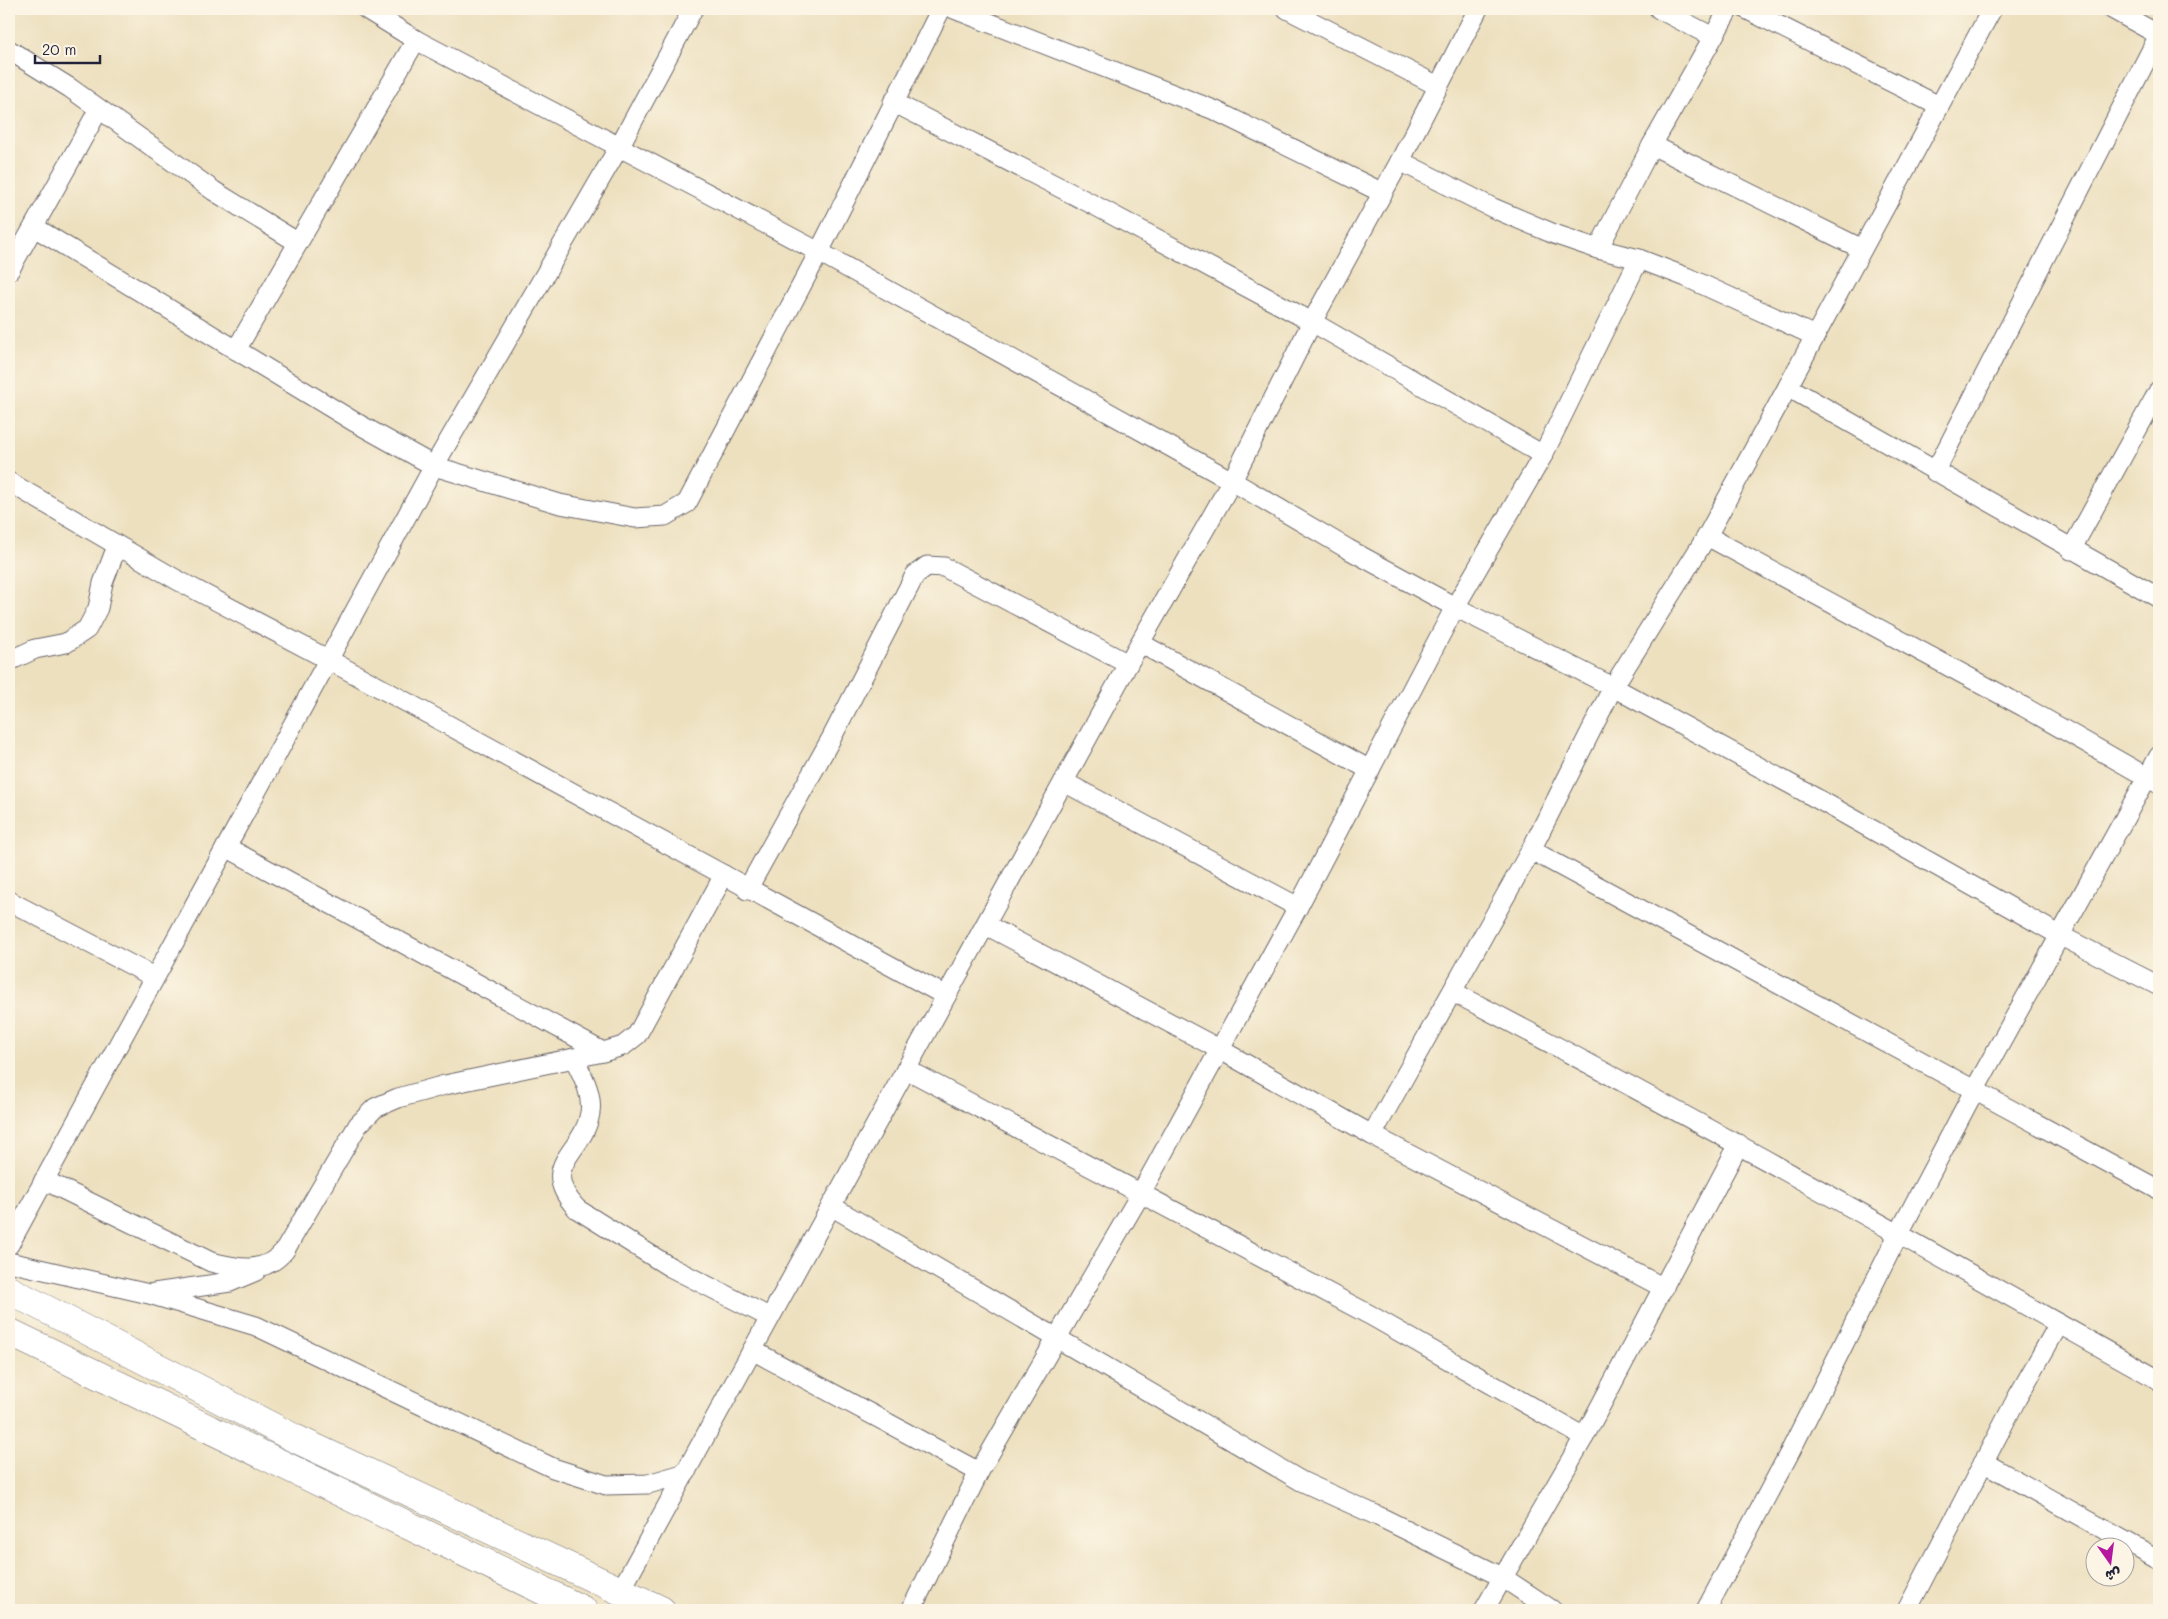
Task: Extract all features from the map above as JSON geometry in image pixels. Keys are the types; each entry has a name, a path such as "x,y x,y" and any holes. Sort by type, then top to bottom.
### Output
{"main road":[{"path":"9,1290 294,1438 661,1610"},
{"path":"9,1332 583,1610"}],"street":[{"path":"366,9 416,40 819,252 1232,481 1348,549 1455,607 1613,687 2061,936 2159,986"},
{"path":"9,1245 434,466 618,147 694,9"},
{"path":"34,227 353,421 434,466 560,504 635,518 666,516 687,503 819,252 941,9"},
{"path":"954,9 1214,110 1383,193"},
{"path":"1287,9 1438,86"},
{"path":"621,1590 1128,664 1232,481 1312,322 1400,161 1478,9"},
{"path":"1659,9 1713,37"},
{"path":"1598,249 1652,145 1729,9"},
{"path":"1746,9 1939,106"},
{"path":"1372,1136 1531,850 1613,687 1707,536 1992,9"},
{"path":"1935,472 2159,35 2112,9"},
{"path":"236,350 416,40"},
{"path":"9,50 41,69 214,191 297,242"},
{"path":"893,102 1092,204 1312,322 1543,455"},
{"path":"9,271 99,109"},
{"path":"1652,145 1862,249"},
{"path":"1400,161 1493,208 1554,234 1598,249 1639,259 1686,277 1815,336"},
{"path":"911,1610 979,1472 1141,1193 1218,1049 1298,907 1455,607 1543,455 1639,259"},
{"path":"1788,387 2071,550 2159,598"},
{"path":"2071,550 2159,390"},
{"path":"9,482 177,580 329,660 724,875 747,890 946,996"},
{"path":"1707,536 2016,703 2153,781"},
{"path":"9,661 35,649 66,643 87,629 98,608 103,583 117,546"},
{"path":"747,890 832,737 915,575 926,566 944,567 1128,664"},
{"path":"1140,643 1370,770"},
{"path":"1706,1610 1791,1450 1899,1233 1974,1091 2061,936 2153,781 2159,756"},
{"path":"1064,782 1298,907"},
{"path":"226,847 603,1052"},
{"path":"1531,850 2159,1190"},
{"path":"149,1294 230,1282 277,1259 285,1250 358,1124 375,1108 398,1098 445,1085 603,1052 623,1046 637,1035 724,875"},
{"path":"9,900 154,977"},
{"path":"986,925 1218,1049 1372,1136 1664,1288"},
{"path":"1453,992 1596,1066 1739,1144 2159,1380"},
{"path":"574,1058 588,1088 591,1103 586,1129 561,1170 560,1184 566,1197 577,1209 670,1268 769,1317"},
{"path":"906,1069 1370,1315 1584,1437"},
{"path":"1484,1610 1584,1437 1739,1144"},
{"path":"44,1180 211,1262 235,1268 268,1265"},
{"path":"831,1206 1301,1482 1378,1516 1502,1577 1552,1610"},
{"path":"9,1262 149,1294 256,1326 553,1468 606,1484 648,1484 686,1474"},
{"path":"1907,1610 1983,1462 2059,1324"},
{"path":"752,1350 979,1472"},
{"path":"1983,1462 2159,1560"}]}
